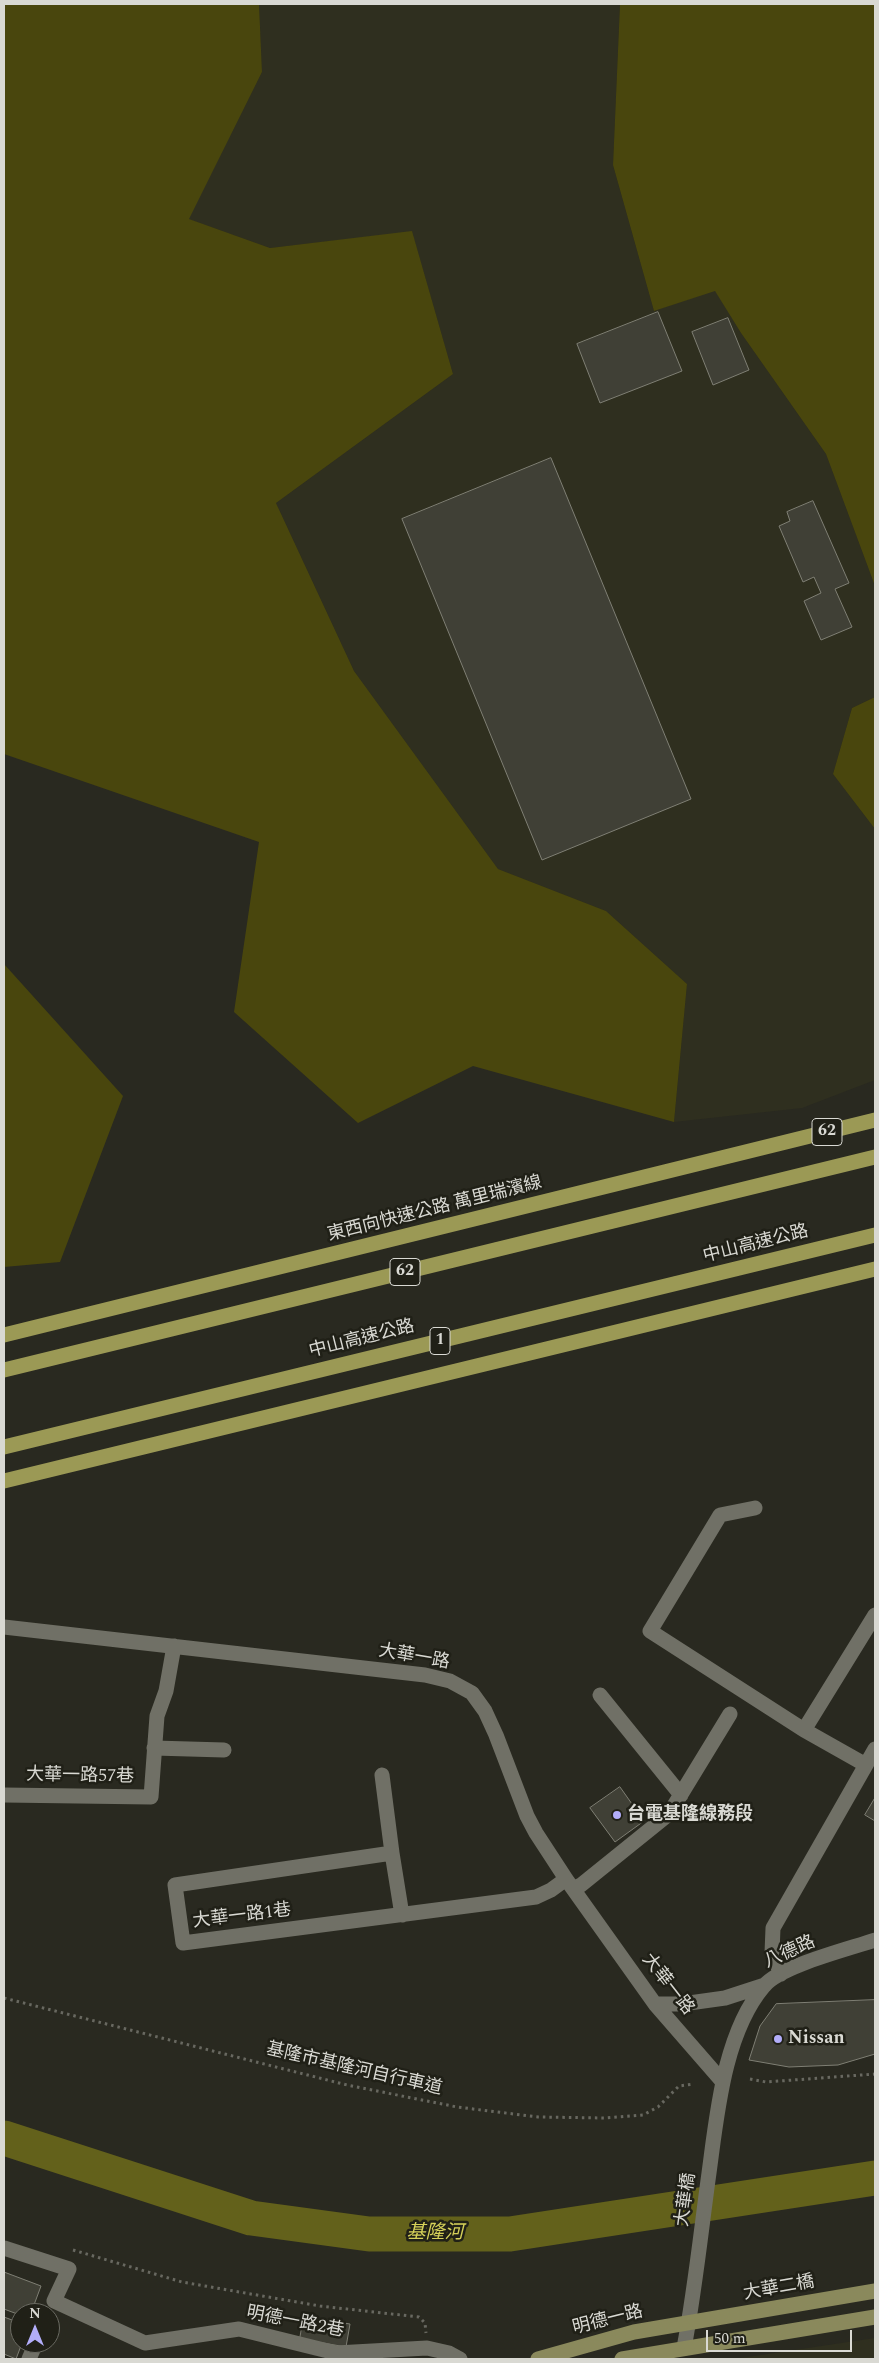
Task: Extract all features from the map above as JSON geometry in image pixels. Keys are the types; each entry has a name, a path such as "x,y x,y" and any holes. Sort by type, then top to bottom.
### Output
{"highway":[{"name":"東西向快速公路 萬里瑞濱線","path":"4,1335 875,1120"},
{"name":"62","path":"4,1370 875,1157"},
{"name":"中山高速公路","path":"4,1447 875,1235"},
{"name":"1","path":"4,1481 875,1270"}],"main road":[{"name":"大華二橋","path":"688,2323 875,2291"},
{"path":"622,2359 875,2317"},
{"name":"明德一路","path":"538,2359 634,2332 688,2323"}],"street":[{"path":"755,1508 720,1515 650,1631 804,1730 866,1765"},
{"path":"804,1730 875,1615"},
{"name":"大華一路","path":"4,1627 425,1675 450,1681 472,1694 484,1711 496,1735 527,1816 569,1884 655,2004 722,2081"},
{"name":"大華一路57巷","path":"4,1795 151,1797 157,1716 166,1691 174,1646"},
{"path":"600,1695 681,1794"},
{"name":"大華一路1巷","path":"392,1853 175,1884 183,1943 536,1897 569,1884 581,1885 669,1814 730,1714"},
{"path":"154,1748 224,1750"},
{"path":"781,1974 772,1954 774,1928 875,1749"},
{"path":"382,1775 402,1915"},
{"name":"八德路","path":"722,2081 737,2036 750,2009 765,1985 781,1974 875,1940"},
{"path":"655,2004 682,2004 725,1998 765,1985"},
{"name":"大華橋","path":"684,2348 722,2081"},
{"name":"明德一路2巷","path":"4,2248 69,2269 54,2303"},
{"name":"明德一路2巷","path":"60,2310 145,2343 239,2329 336,2353 427,2348 450,2353 460,2359"},
{"path":"322,2359 336,2353"}],"path":[{"name":"基隆市基隆河自行車道","path":"4,1998 347,2085 475,2109 538,2117 605,2118 642,2115 658,2107 678,2086 694,2084"},
{"path":"750,2079 766,2082 875,2074"},
{"path":"70,2249 182,2282 320,2306 419,2317 425,2322 427,2348"}],"shaded area":[{"path":"4,4 259,4 262,72 189,219 270,248 412,231 453,374 276,503 354,671 498,869 606,911 687,984 674,1122 473,1066 358,1123 234,1012 259,842 4,754"},
{"path":"259,4 620,4 613,165 654,311 715,290 741,333 826,454 875,586 875,697 852,708 833,774 875,829 875,1080 802,1108 674,1122 687,984 606,911 498,869 354,671 276,503 453,374 412,232 270,248 188,219 262,72"},
{"path":"620,4 875,4 875,586 826,454 741,333 715,291 654,311 613,165"},
{"path":"875,697 875,829 833,774 852,708"},
{"path":"4,964 123,1096 60,1262 4,1267"},
{"path":"875,2338 875,2359 734,2359"}],"building":[{"path":"658,312 682,371 600,403 577,344"},
{"path":"728,318 749,370 713,385 692,332"},
{"path":"551,458 691,799 542,860 402,519"},
{"path":"813,501 849,583 835,589 852,627 821,640 804,601 821,593 814,577 803,582 779,526 790,521 787,512"},
{"name":"台電基隆線務段","path":"620,1787 644,1821 615,1842 590,1808"},
{"path":"875,1798 875,1821 865,1815"},
{"path":"875,2000 875,2054 838,2065 789,2067 749,2060 760,2026 776,2004"},
{"path":"4,2272 41,2286 35,2303 10,2303 10,2311 4,2309"},
{"path":"304,2316 350,2324 346,2347 300,2339"},
{"path":"4,2317 10,2319 10,2353 18,2353 16,2359 4,2354"}],"waterway":[{"name":"基隆河","path":"4,2138 251,2218 369,2234 510,2234 875,2178"}],"place":[{"name":"台電基隆線務段","path":"617,1815"},
{"name":"Nissan","path":"778,2039"}]}
